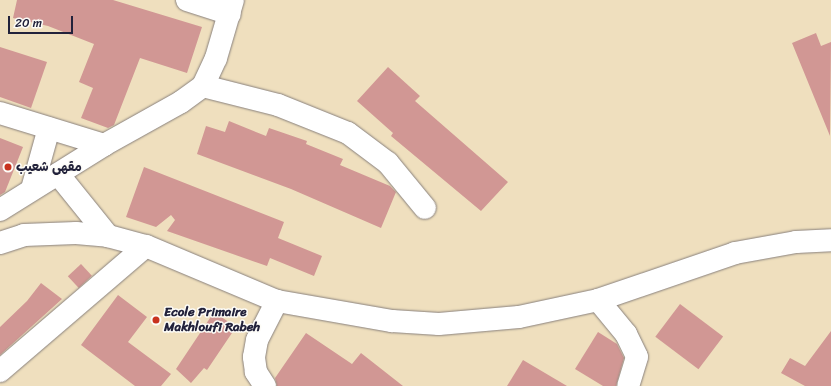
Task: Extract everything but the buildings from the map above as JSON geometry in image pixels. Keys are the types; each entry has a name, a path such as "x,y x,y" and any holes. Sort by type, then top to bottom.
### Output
{"street":[{"path":"24,235 1,209 104,145 181,102 203,86 216,58 231,7 187,0"},
{"path":"203,86 278,105 348,133 388,163 425,208"},
{"path":"0,113 104,145"},
{"path":"32,189 50,128"},
{"path":"58,174 108,236"},
{"path":"0,243 24,235 76,232 108,236 146,246 277,301 392,321 440,324 519,317 598,300 735,253 796,242 831,240"},
{"path":"0,371 146,246"},
{"path":"598,300 626,334 637,357 628,386"},
{"path":"265,386 256,372 254,358 257,340 277,301"}],"place":[{"name":"مقهى شعيب","path":"8,167"},
{"name":"Ecole Primaire Makhloufi Rabeh","path":"156,320"}]}
